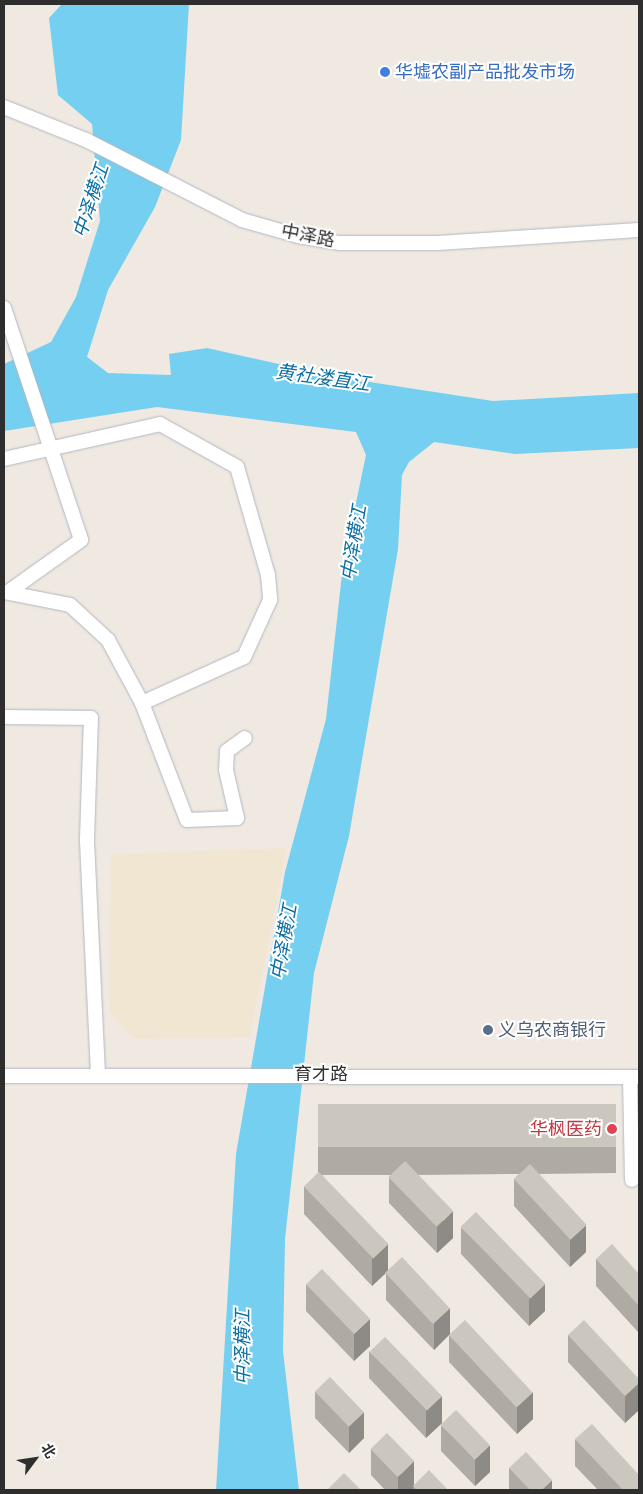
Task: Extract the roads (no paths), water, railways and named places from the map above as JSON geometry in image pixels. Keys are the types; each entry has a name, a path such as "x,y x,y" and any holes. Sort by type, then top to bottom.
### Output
{"street":[{"name":"中泽路","path":"4,106 86,140 242,220 340,243 438,243 639,230"},
{"path":"4,308 15,351 81,540 6,592"},
{"path":"4,458 49,450 160,424 237,468 268,575 270,600 244,657 142,703"},
{"path":"6,592 70,605 108,640 142,703 187,820 237,818 226,770 227,751 245,738"},
{"path":"4,717 91,718 87,841 98,1075"},
{"name":"育才路","path":"4,1076 325,1074 634,1077"},
{"path":"632,1180 634,1077"}],"water":[{"path":"62,4 189,4 181,140 155,207 108,290 87,357 108,373 171,375 169,354 207,348 337,377 493,401 639,393 639,448 515,454 434,442 409,462 402,475 398,549 349,836 314,973 285,1239 283,1351 299,1490 216,1490 236,1154 285,872 326,719 343,565 366,455 356,432 157,407 4,431 4,364 51,342 76,297 100,221 92,124 58,95 49,18"}],"place":[{"name":"华墟农副产品批发市场","path":"385,72"},
{"name":"义乌农商银行","path":"488,1030"},
{"name":"华枫医药","path":"612,1129"}],"water label":[{"name":"中泽横江","path":"91,201"},
{"name":"黄社溇直江","path":"323,378"},
{"name":"中泽横江","path":"354,543"},
{"name":"中泽横江","path":"284,942"},
{"name":"中泽横江","path":"243,1347"}]}
